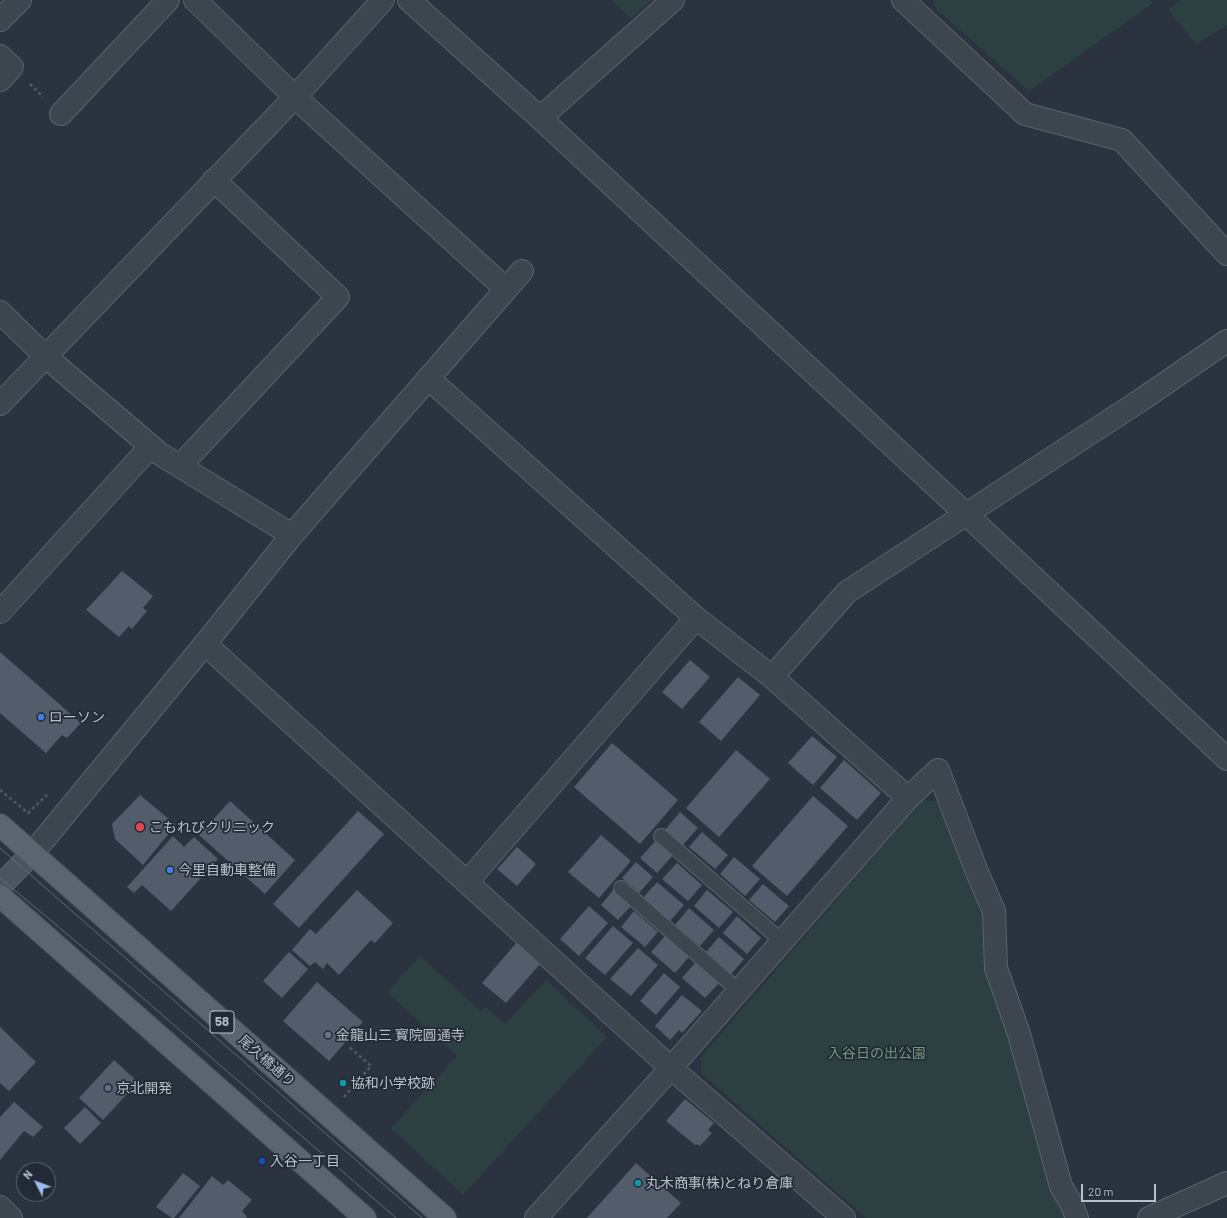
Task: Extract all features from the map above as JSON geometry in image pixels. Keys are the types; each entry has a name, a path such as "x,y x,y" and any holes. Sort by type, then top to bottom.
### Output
{"main road":[{"name":"尾久橋通り","path":"0,825 445,1218"},
{"path":"0,886 32,854"},
{"path":"0,896 355,1215"}],"street":[{"path":"0,20 20,0"},
{"path":"61,114 168,0"},
{"path":"194,0 294,96 506,289"},
{"path":"0,404 294,96 383,0"},
{"path":"409,0 540,118 967,514 1227,759"},
{"path":"540,118 673,0"},
{"path":"910,2 1025,114 1122,140 1227,254"},
{"path":"180,466 338,297 214,180"},
{"path":"32,854 205,644 292,535 522,271"},
{"path":"0,312 45,356 160,454 292,535"},
{"path":"772,678 846,592 1141,400 1227,341"},
{"path":"428,378 696,618 772,678 908,798"},
{"path":"0,612 151,446"},
{"path":"467,882 696,618"},
{"path":"205,644 671,1068 844,1218"},
{"path":"536,1218 783,942 908,798 938,770 977,872 994,911 996,968 1019,1034 1061,1186 1072,1205 1077,1218"},
{"path":"1149,1218 1227,1183"},
{"path":"0,1207 11,1218"}],"lane":[{"path":"661,836 783,942"},
{"path":"622,888 739,991"}],"path":[{"path":"4,67 61,114"},
{"path":"0,790 28,813 47,795"},
{"path":"344,1097 371,1066 348,1046"}],"green space":[{"path":"611,0 652,0 631,18"},
{"path":"934,0 1150,0 1153,3 1029,91 935,8"},
{"path":"1180,0 1227,0 1227,25 1196,44 1168,10"},
{"name":"入谷日の出公園","path":"922,800 941,802 984,907 1069,1218 866,1218 701,1073 701,1057"},
{"path":"420,956 481,1011 486,1007 505,1024 546,980 607,1037 463,1195 391,1128 457,1056 387,992"}],"building":[{"path":"122,571 153,596 143,608 147,611 132,629 129,626 119,637 86,610"},
{"path":"0,652 81,723 67,738 62,735 46,753 0,713"},
{"path":"690,660 710,677 682,709 662,692"},
{"path":"738,677 760,695 721,741 699,722"},
{"path":"812,736 837,757 813,785 788,763"},
{"path":"612,743 678,800 640,844 574,787"},
{"path":"736,750 770,779 719,837 686,808"},
{"path":"844,760 881,793 857,820 820,788"},
{"path":"140,795 176,825 143,865 115,839 112,824"},
{"path":"813,796 848,826 787,896 752,866"},
{"path":"230,801 295,860 265,894 199,835"},
{"path":"358,811 384,834 299,928 273,904"},
{"path":"680,812 698,828 682,846 664,831"},
{"path":"702,832 728,855 715,869 689,847"},
{"path":"601,835 631,861 599,898 568,872"},
{"path":"173,836 184,847 194,837 218,859 171,911 142,885 134,893 127,887"},
{"path":"657,839 674,854 657,873 640,858"},
{"path":"517,847 536,864 517,886 497,869"},
{"path":"734,857 760,879 745,896 720,874"},
{"path":"636,862 653,877 639,893 622,878"},
{"path":"677,863 702,885 688,901 662,879"},
{"path":"657,882 684,905 669,922 642,899"},
{"path":"763,884 789,906 775,922 749,900"},
{"path":"614,889 632,905 618,920 601,905"},
{"path":"357,890 393,923 375,943 371,940 339,975 327,963 323,969 315,962 310,966 292,950 310,929 316,934"},
{"path":"707,890 733,912 719,928 694,906"},
{"path":"589,906 608,923 579,956 560,939"},
{"path":"689,908 714,930 700,946 675,925"},
{"path":"634,911 658,932 645,947 621,927"},
{"path":"737,916 761,938 747,954 723,933"},
{"path":"613,926 633,943 605,975 585,958"},
{"path":"665,936 689,957 675,973 651,952"},
{"path":"719,937 744,959 731,974 706,952"},
{"path":"517,942 541,963 506,1003 482,983"},
{"path":"638,948 658,965 631,996 610,979"},
{"path":"289,952 308,969 282,998 263,981"},
{"path":"695,963 719,983 705,998 682,978"},
{"path":"664,973 680,987 656,1015 640,1001"},
{"path":"317,982 363,1022 329,1061 283,1021"},
{"path":"682,995 702,1011 682,1033 679,1030 670,1040 655,1026"},
{"path":"0,1027 36,1062 9,1091 0,1083"},
{"path":"114,1060 138,1082 103,1120 79,1098"},
{"path":"685,1099 714,1123 708,1130 712,1133 700,1146 697,1144 695,1145 666,1121"},
{"path":"14,1102 43,1127 33,1137 24,1131 0,1160 0,1117"},
{"path":"85,1107 101,1123 80,1144 64,1128"},
{"name":"丸木商事(株)とねり倉庫","path":"636,1163 681,1203 667,1218 587,1218"},
{"path":"183,1173 200,1186 174,1218 172,1218 156,1207"},
{"path":"212,1176 223,1185 228,1180 252,1200 242,1211 247,1217 246,1218 179,1218"}],"tram line":[{"path":"0,848 422,1218"},
{"path":"0,878 129,986 396,1218"}],"place":[{"name":"ローソン","path":"41,717"},
{"name":"こもれびクリニック","path":"140,827"},
{"name":"今里自動車整備","path":"170,870"},
{"name":"金龍山三 寳院圓通寺","path":"328,1035"},
{"name":"協和小学校跡","path":"343,1083"},
{"name":"京北開発","path":"108,1088"},
{"name":"入谷一丁目","path":"262,1161"},
{"name":"丸木商事(株)とねり倉庫","path":"638,1183"}]}
